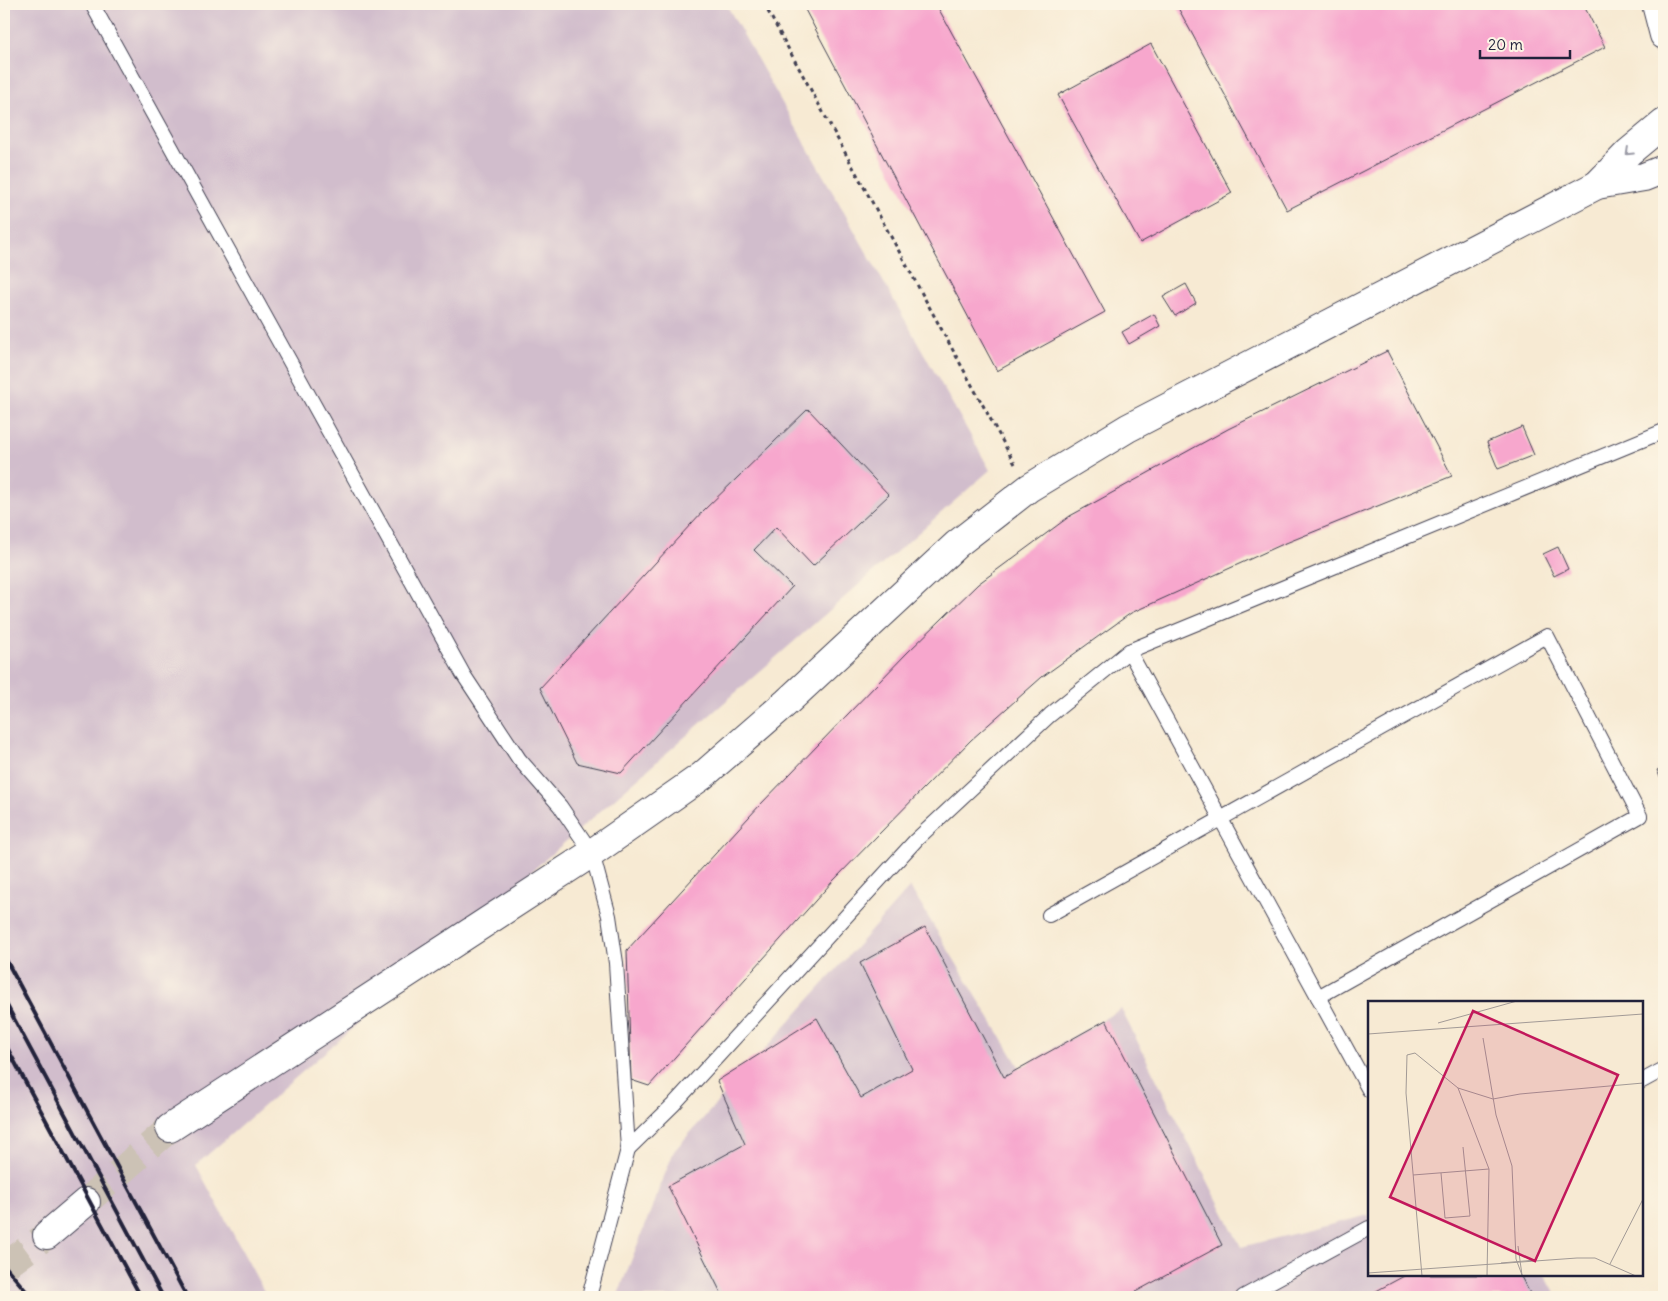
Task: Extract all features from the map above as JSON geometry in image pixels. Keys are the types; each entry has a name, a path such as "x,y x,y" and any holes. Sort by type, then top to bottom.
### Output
{"street":[{"path":"1656,4 1664,35"},
{"path":"1597,185 1629,152 1664,123"},
{"path":"170,1128 592,853 702,776 787,702 957,544 1029,488 1128,428 1597,185 1644,177 1664,170"},
{"path":"47,1235 86,1202"}],"lane":[{"path":"92,4 463,674 520,759 560,806 592,853 609,916 616,962 628,1150 589,1297"},
{"path":"628,1150 673,1105 916,840 1050,715 1129,650 1664,431"},
{"path":"1049,916 1546,636 1640,816 1318,997"},
{"path":"1129,650 1368,1088"},
{"path":"1643,1080 1664,1069"},
{"path":"1243,1297 1368,1229"}],"path":[{"path":"764,4 1029,488"}],"shaded area":[{"path":"4,4 726,4 990,470 196,1165 267,1297 4,1297"},
{"path":"910,887 1020,1068 1121,1009 1241,1247 1368,1215 1368,1276 1546,1276 1557,1297 617,1297 674,1151"}],"building":[{"path":"802,4 936,4 1105,312 997,371"},
{"path":"1176,4 1583,4 1605,47 1287,210"},
{"path":"1151,44 1232,193 1140,243 1058,95"},
{"path":"1186,284 1196,303 1175,316 1163,297"},
{"path":"1154,314 1160,326 1129,344 1122,332"},
{"path":"1387,351 1452,476 1281,545 1131,613 1042,677 971,740 833,881 649,1086 631,1080 627,950 760,805 907,653 978,584 1070,516 1228,429"},
{"path":"808,409 889,495 813,566 776,527 754,550 792,587 621,773 577,763 540,688 703,511"},
{"path":"1522,427 1534,455 1498,469 1487,442"},
{"path":"1558,547 1568,569 1554,576 1543,554"},
{"path":"1664,767 1664,787 1657,770"},
{"path":"925,927 1004,1077 1106,1020 1222,1245 1126,1297 723,1297 668,1186 745,1144 717,1081 817,1018 861,1098 912,1069 860,963"},
{"path":"1404,1276 1521,1276 1532,1297 1365,1297"}],"tunnel":[{"path":"86,1202 170,1128"},
{"path":"4,1267 47,1235"}],"railway":[{"path":"4,956 187,1297"},
{"path":"4,1000 163,1297"},
{"path":"4,1042 141,1297"},
{"path":"4,1265 31,1297"}]}
